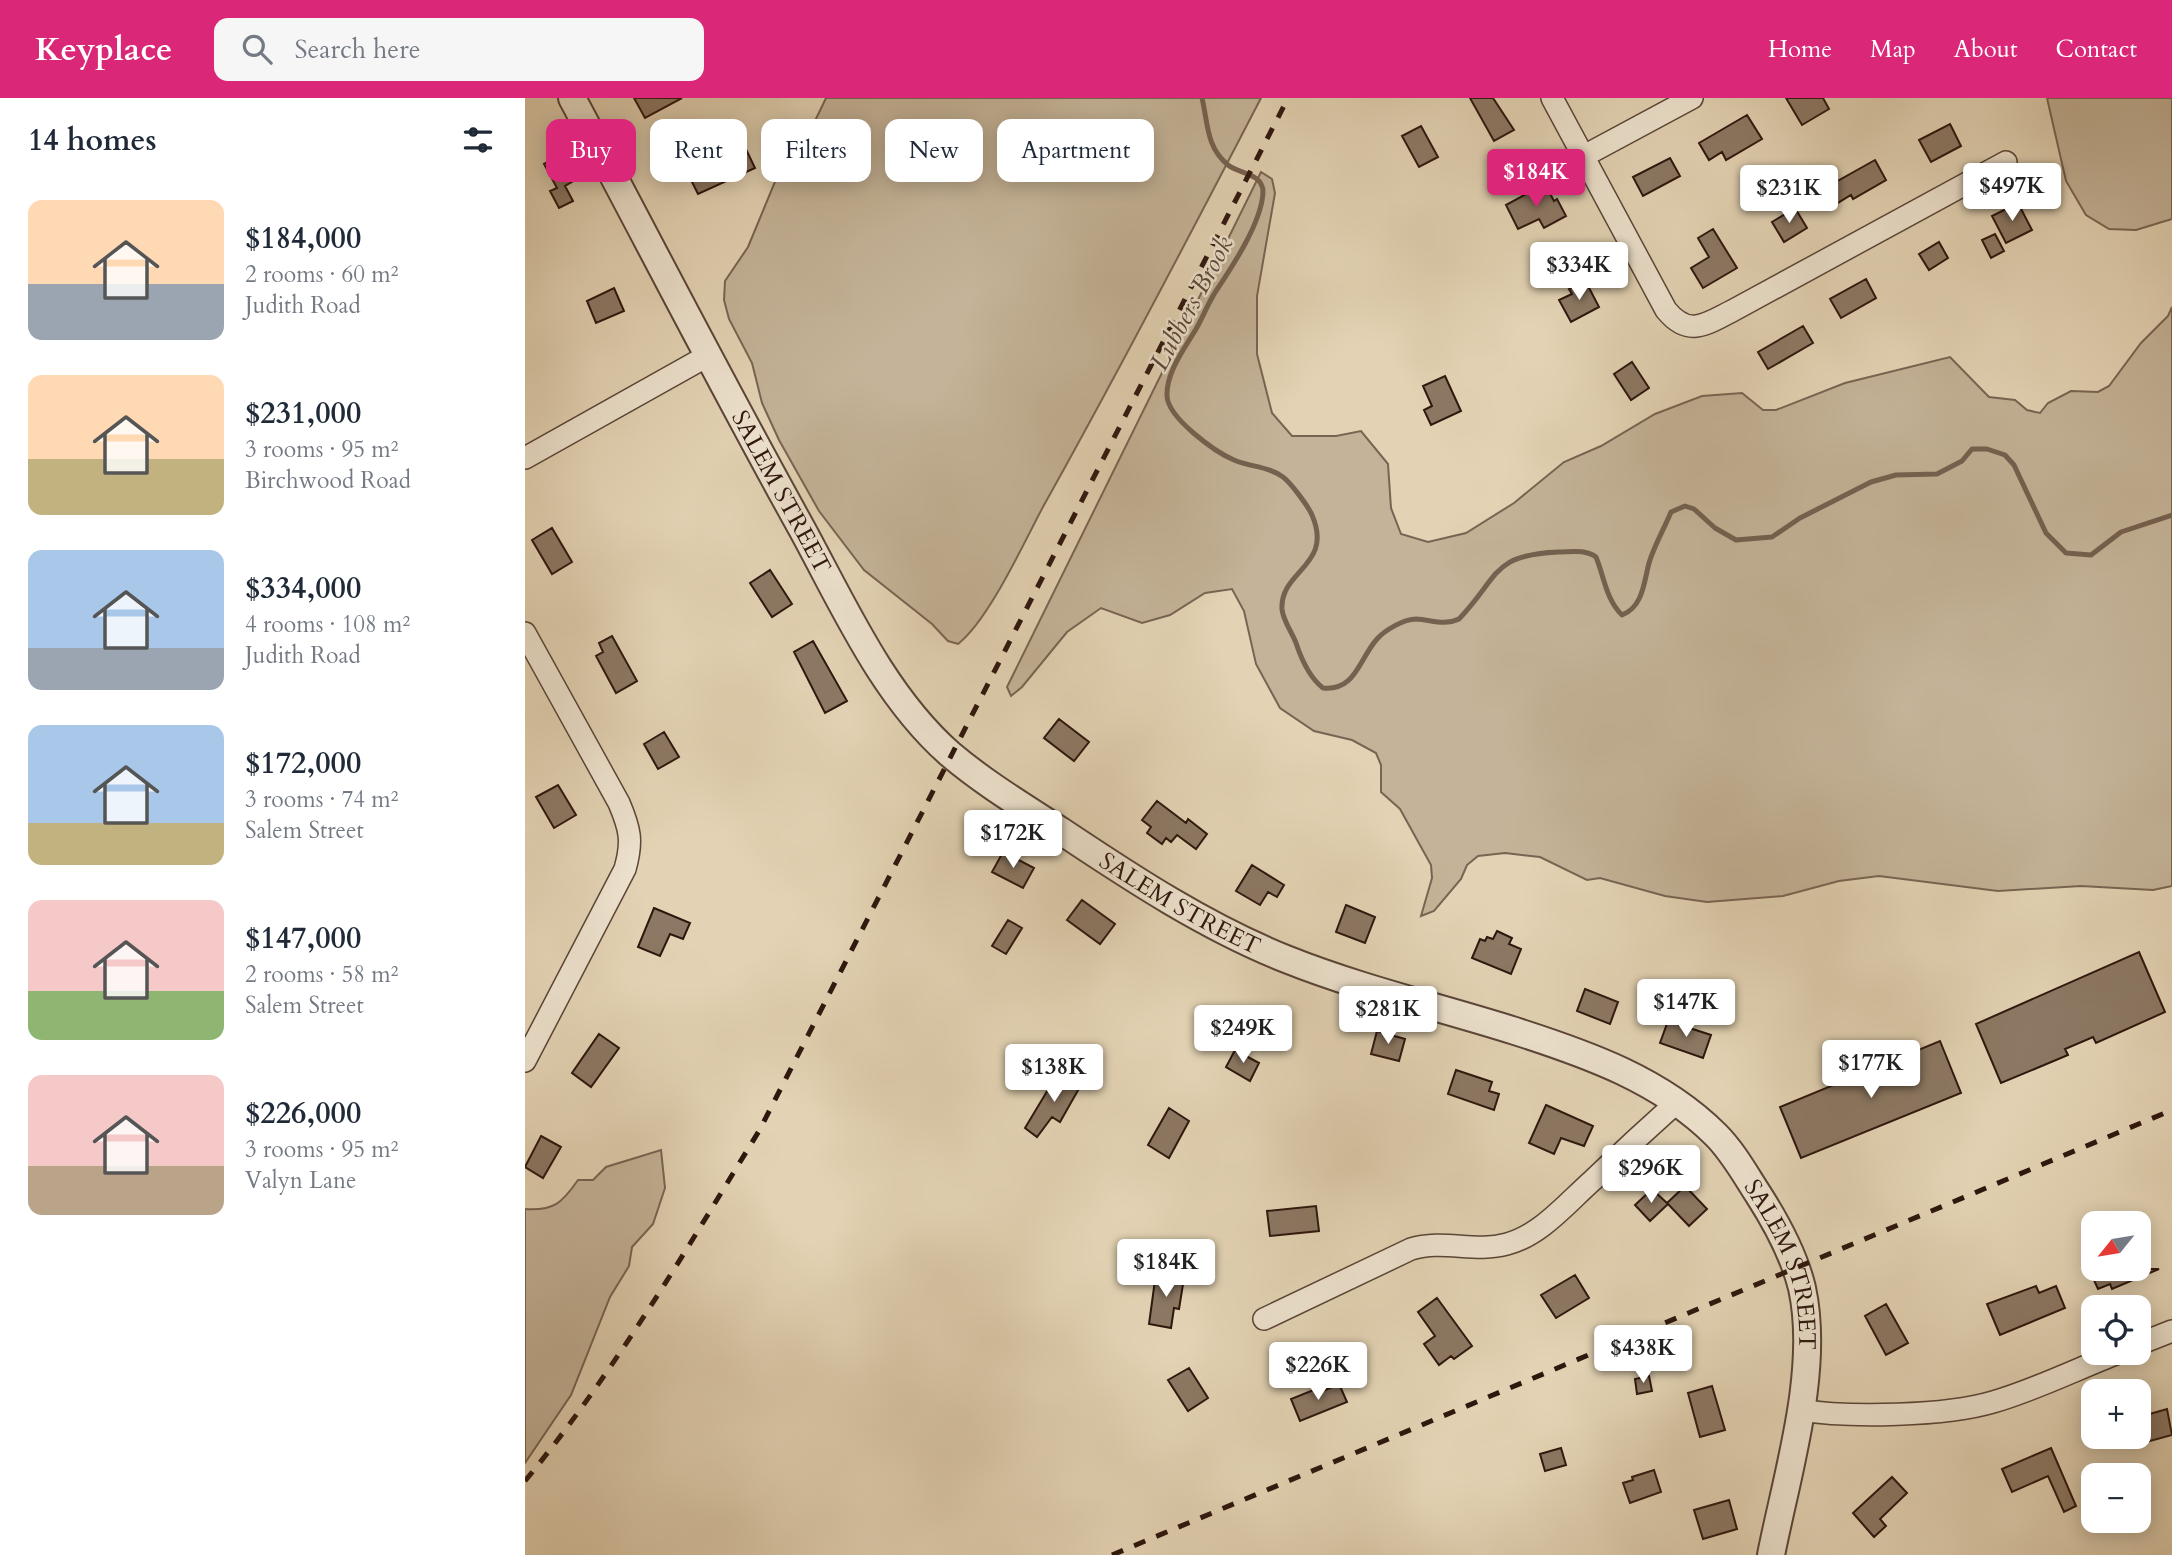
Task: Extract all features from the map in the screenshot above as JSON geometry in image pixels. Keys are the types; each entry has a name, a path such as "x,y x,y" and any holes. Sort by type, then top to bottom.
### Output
{"street":[{"name":"SALEM STREET","path":"572,98 769,469 876,661 894,689 929,732 969,769 1115,867 1230,935 1354,984 1568,1048 1619,1070 1676,1103 1716,1136 1731,1153 1766,1207 1795,1268 1802,1290 1806,1322 1800,1410 1771,1555"},
{"path":"1552,98 1666,310 1685,326 1701,326 1732,311 2006,162"},
{"path":"1584,156 1692,98"},
{"path":"525,458 709,355"},
{"path":"525,634 619,803 630,833 630,847 625,869 525,1061"},
{"path":"1264,1319 1411,1249 1438,1244 1485,1248 1527,1237 1676,1103"},
{"path":"2151,1339 2172,1331"},
{"path":"1800,1410 1886,1413 1969,1408 1997,1401 2088,1365"}],"shaded area":[{"path":"826,98 1261,98 994,599 970,633 958,644 948,641 932,624 864,570 819,511 779,440 762,403 752,363 729,319 724,300 725,281 748,247 775,182 871,182 871,119 816,119"},
{"path":"2047,98 2172,98 2172,219 2136,230 2109,229 2086,215 2066,181"},
{"path":"1261,172 1272,179 1275,193 1257,296 1257,354 1272,413 1292,436 1336,436 1361,431 1388,464 1391,508 1401,534 1428,542 1466,533 1514,503 1564,462 1601,446 1655,414 1702,396 1742,393 1763,410 1776,410 1845,383 1950,357 1989,397 2015,400 2027,410 2040,413 2048,403 2071,391 2098,392 2109,386 2141,343 2168,316 2172,307 2172,886 2153,890 2081,886 1998,891 1879,876 1839,881 1783,896 1707,902 1665,896 1600,878 1587,880 1540,857 1505,853 1478,856 1467,865 1461,879 1434,911 1421,916 1432,878 1431,865 1400,809 1381,792 1381,765 1376,753 1352,740 1314,731 1280,708 1256,664 1244,611 1232,589 1205,593 1170,615 1142,623 1101,608 1067,632 1022,687 1011,696 1007,687"},
{"path":"661,1150 665,1188 653,1224 632,1247 629,1266 610,1297 571,1395 525,1463 525,1209 550,1207 562,1200 578,1180 593,1180 606,1167"}],"building":[{"path":"634,98 682,98 645,118"},
{"path":"1470,98 1493,98 1514,130 1494,141"},
{"path":"1786,98 1823,98 1829,109 1802,125"},
{"path":"1747,115 1762,139 1726,160 1722,152 1709,160 1699,143"},
{"path":"1950,124 1961,146 1931,162 1919,140"},
{"path":"1421,126 1438,157 1419,167 1402,136"},
{"path":"747,151 755,168 747,172"},
{"path":"1670,158 1680,176 1643,196 1633,177"},
{"path":"1875,160 1886,180 1853,199 1851,195 1836,204 1827,187"},
{"path":"554,182 572,182 565,186 573,201 559,208 550,191 557,188"},
{"path":"692,182 724,182 698,194"},
{"path":"1545,184 1566,216 1544,228 1539,219 1518,229 1506,205"},
{"path":"2018,203 2032,230 2006,243 1992,216"},
{"path":"1795,208 1807,228 1784,242 1772,222"},
{"path":"1713,229 1737,268 1703,288 1691,268 1709,257 1698,238"},
{"path":"1995,234 2004,251 1991,258 1982,240"},
{"path":"1939,242 1948,258 1929,270 1919,254"},
{"path":"1866,279 1876,298 1841,318 1830,299"},
{"path":"1585,280 1599,307 1571,322 1559,300 1572,294 1569,289"},
{"path":"614,288 624,311 596,323 587,301"},
{"path":"1803,326 1813,343 1768,369 1758,352"},
{"path":"1632,362 1649,388 1631,400 1614,374"},
{"path":"1445,376 1461,411 1431,425 1424,410 1432,406 1423,386"},
{"path":"552,528 572,562 552,574 532,540"},
{"path":"770,570 792,604 772,617 750,583"},
{"path":"612,636 637,681 616,693 596,656 603,652 599,643"},
{"path":"813,641 847,701 825,713 794,652"},
{"path":"1059,719 1089,742 1074,761 1044,738"},
{"path":"664,732 679,757 658,769 644,744"},
{"path":"558,785 576,815 554,828 536,797"},
{"path":"1157,801 1186,823 1188,819 1207,834 1196,849 1177,835 1171,842 1166,838 1162,844 1147,833 1151,827 1142,820"},
{"path":"1003,852 1034,868 1023,888 992,872"},
{"path":"1252,865 1284,885 1277,897 1268,892 1260,905 1236,891"},
{"path":"1082,900 1115,924 1100,944 1067,920"},
{"path":"1346,905 1375,917 1365,943 1336,932"},
{"path":"654,908 690,923 683,939 670,934 660,956 638,947"},
{"path":"1008,920 1022,928 1006,954 992,946"},
{"path":"1497,931 1512,938 1509,944 1521,949 1511,974 1472,958 1480,939 1493,939"},
{"path":"2139,952 2165,1012 2096,1043 2093,1037 2065,1049 2068,1055 2001,1083 1976,1024"},
{"path":"1585,989 1618,1002 1610,1024 1577,1011"},
{"path":"1668,1021 1711,1035 1703,1058 1660,1043"},
{"path":"1377,1031 1405,1039 1399,1061 1371,1054"},
{"path":"599,1034 619,1048 591,1087 572,1073"},
{"path":"1940,1041 1961,1093 1801,1158 1780,1107"},
{"path":"1235,1050 1259,1063 1250,1081 1226,1067"},
{"path":"1456,1070 1492,1082 1489,1091 1499,1094 1494,1110 1448,1094"},
{"path":"1058,1073 1081,1085 1060,1122 1052,1117 1037,1137 1025,1128"},
{"path":"1546,1105 1593,1126 1584,1146 1561,1138 1554,1154 1529,1143"},
{"path":"1169,1108 1189,1121 1169,1158 1148,1145"},
{"path":"541,1136 561,1147 543,1178 525,1167"},
{"path":"1685,1186 1707,1209 1689,1226 1667,1203"},
{"path":"1652,1189 1668,1204 1650,1221 1635,1205"},
{"path":"1316,1206 1319,1231 1270,1236 1267,1211"},
{"path":"1156,1273 1184,1278 1179,1309 1174,1308 1171,1328 1149,1324"},
{"path":"1575,1275 1589,1298 1556,1318 1541,1295"},
{"path":"2094,1281 2131,1281 2112,1289 2110,1284 2098,1289"},
{"path":"2036,1286 2039,1293 2056,1286 2065,1308 2000,1335 1987,1304"},
{"path":"1437,1298 1472,1346 1454,1359 1451,1356 1439,1365 1424,1344 1435,1336 1418,1312"},
{"path":"1886,1304 1908,1343 1886,1355 1865,1316"},
{"path":"1189,1368 1208,1398 1188,1411 1168,1380"},
{"path":"1649,1376 1652,1391 1637,1394 1635,1379"},
{"path":"1339,1384 1347,1402 1300,1421 1291,1399 1321,1387 1323,1391"},
{"path":"1712,1386 1725,1430 1700,1437 1688,1393"},
{"path":"2167,1409 2172,1435 2151,1441 2151,1414"},
{"path":"1561,1448 1566,1465 1545,1471 1540,1454"},
{"path":"2051,1448 2076,1506 2064,1512 2048,1476 2012,1492 2002,1469"},
{"path":"1654,1470 1661,1492 1630,1503 1623,1483"},
{"path":"1892,1477 1907,1493 1880,1519 1886,1526 1874,1537 1853,1513"},
{"path":"1729,1500 1737,1529 1703,1539 1694,1510"}],"waterway":[{"name":"Lubbers Brook","path":"1202,98 1215,150 1228,165 1255,177 1263,192 1252,230 1177,361 1167,396 1175,414 1194,433 1234,460 1283,477 1310,511 1317,532 1316,546 1312,557 1289,585 1282,609 1307,667 1323,688 1334,688 1350,679 1371,647 1385,632 1411,619 1443,622 1459,619 1508,563 1536,554 1592,554 1596,557 1612,602 1622,615 1638,600 1651,557 1671,512 1685,506 1694,509 1715,528 1736,540 1772,537 1800,518 1871,482 1896,475 1937,474 1962,461 1972,449 1987,449 2005,455 2014,465 2046,533 2066,553 2091,555 2121,532 2172,515"}],"railway":[{"path":"525,1481 558,1440 619,1354 759,1131 1288,98"},
{"path":"1112,1555 2172,1110"}]}
